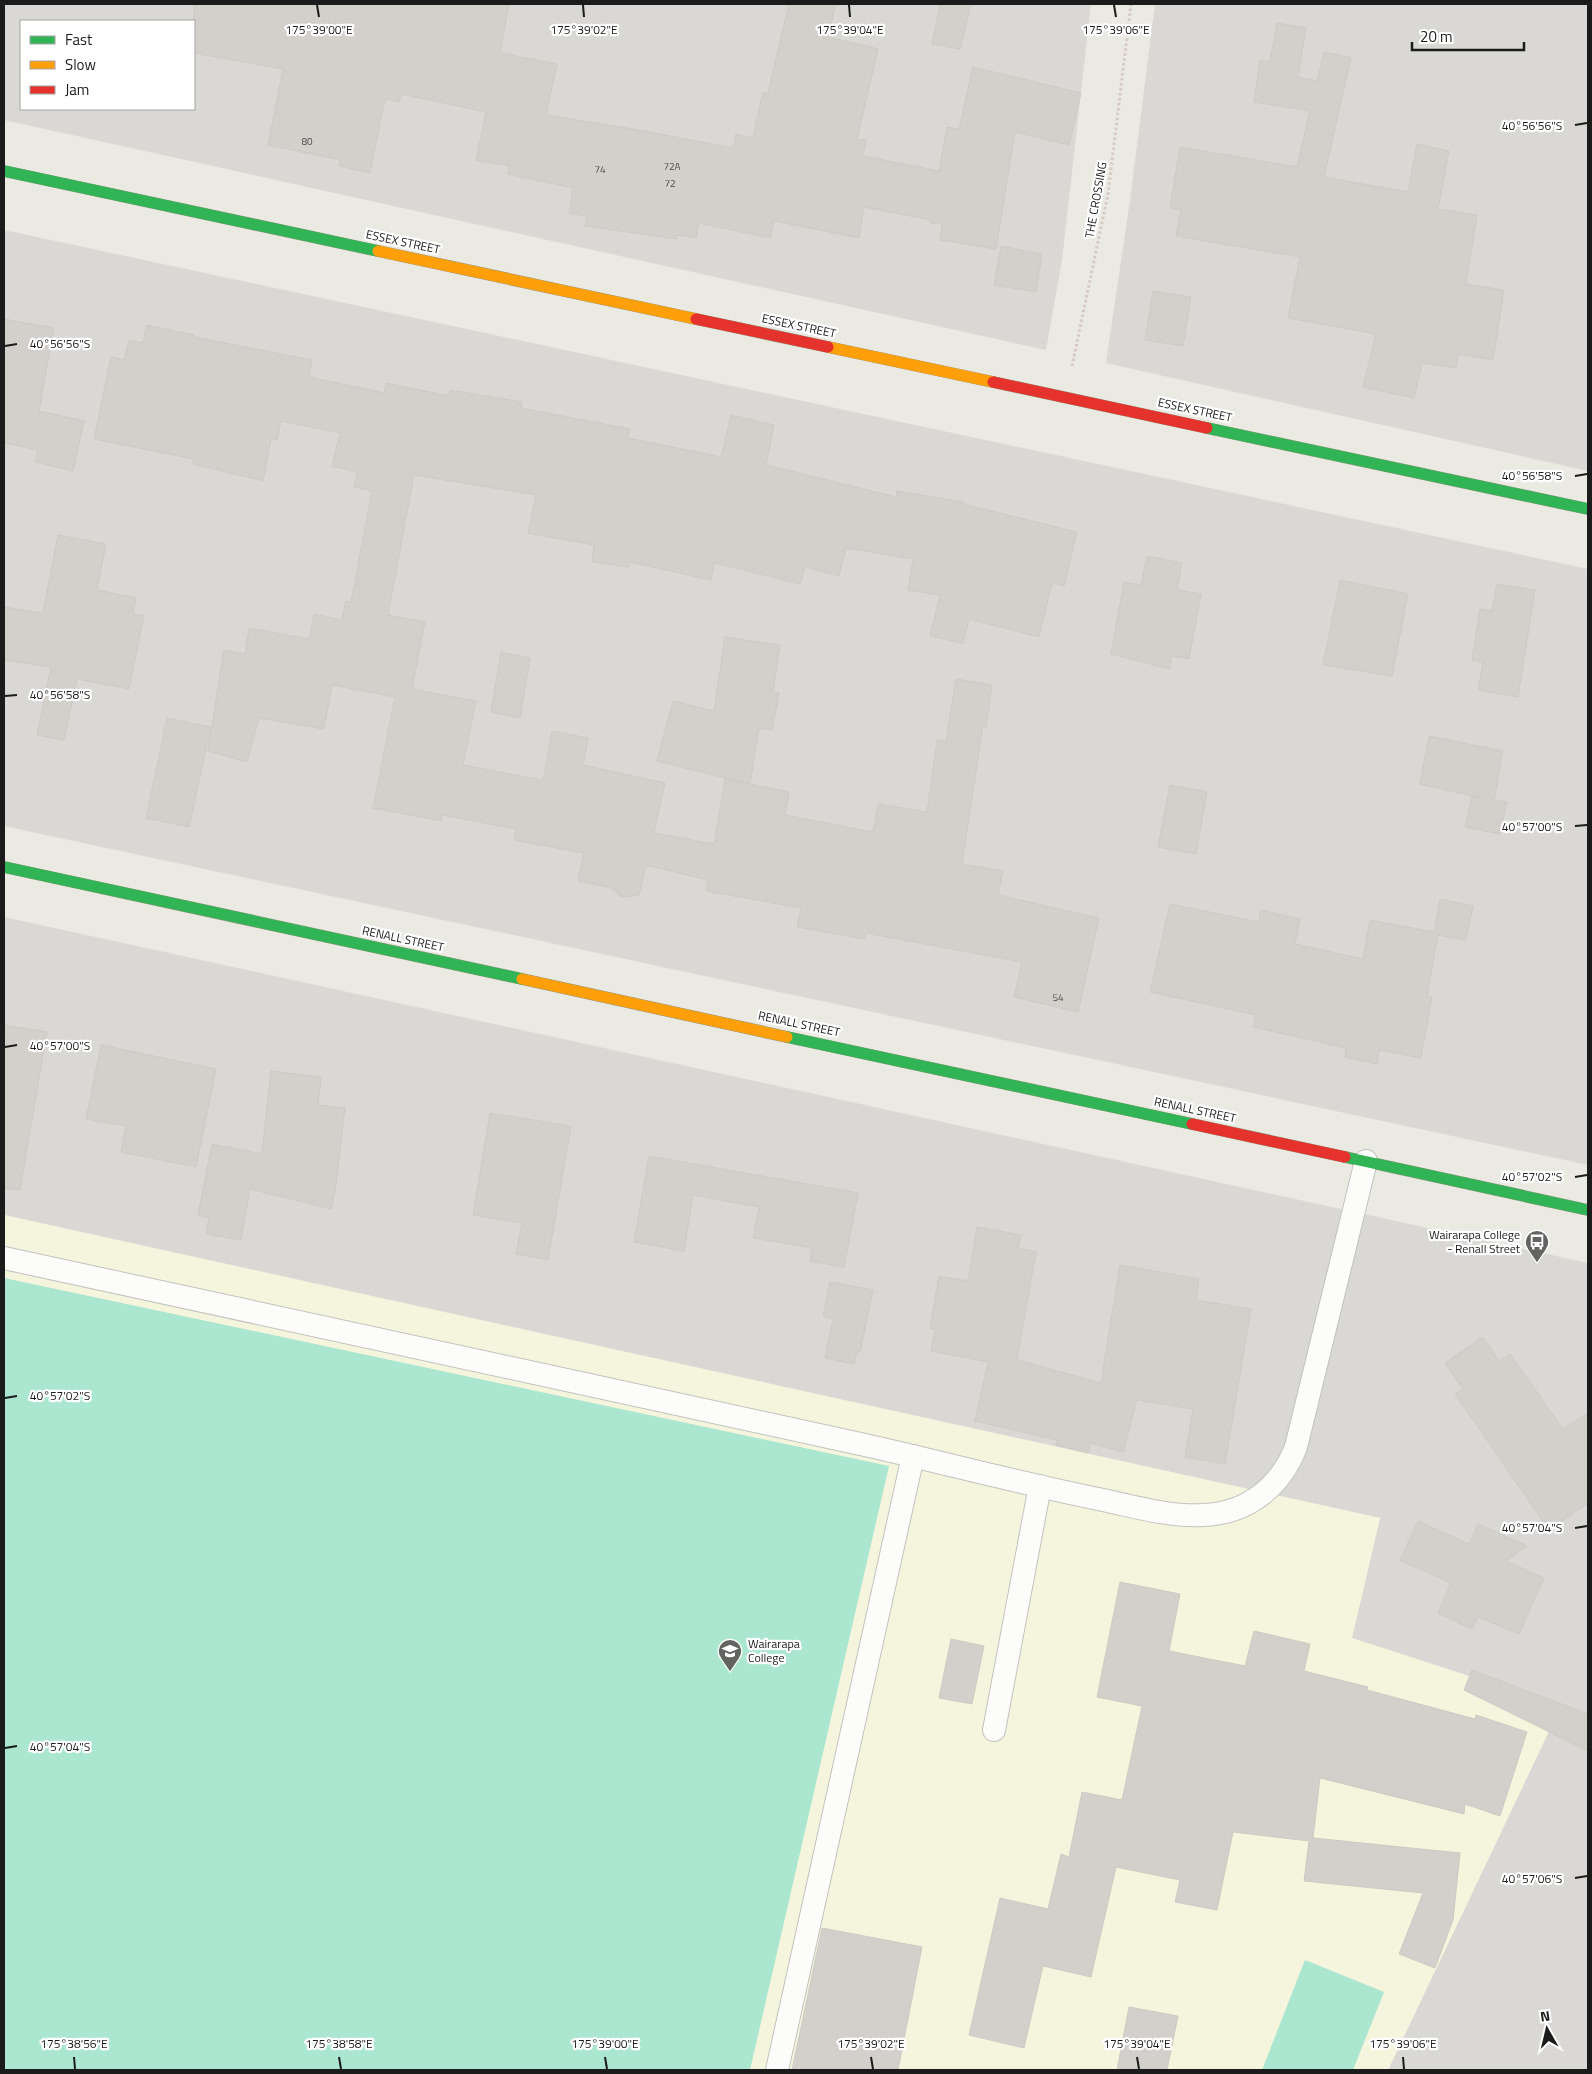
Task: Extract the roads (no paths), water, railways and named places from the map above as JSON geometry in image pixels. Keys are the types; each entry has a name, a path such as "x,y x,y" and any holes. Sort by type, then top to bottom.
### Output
{"street":[{"name":"ESSEX STREET","path":"4,171 1588,509"},
{"name":"RENALL STREET","path":"4,867 1588,1210"}],"lane":[{"path":"4,1258 913,1456 1150,1510 1185,1515 1205,1515 1226,1512 1248,1504 1269,1490 1284,1472 1296,1447 1366,1161"},
{"path":"777,2070 913,1456"},
{"path":"994,1730 1040,1486"}],"place":[{"name":"Wairarapa College - Renall Street","path":"1537,1263"},
{"name":"Wairarapa College","path":"730,1672"}]}
